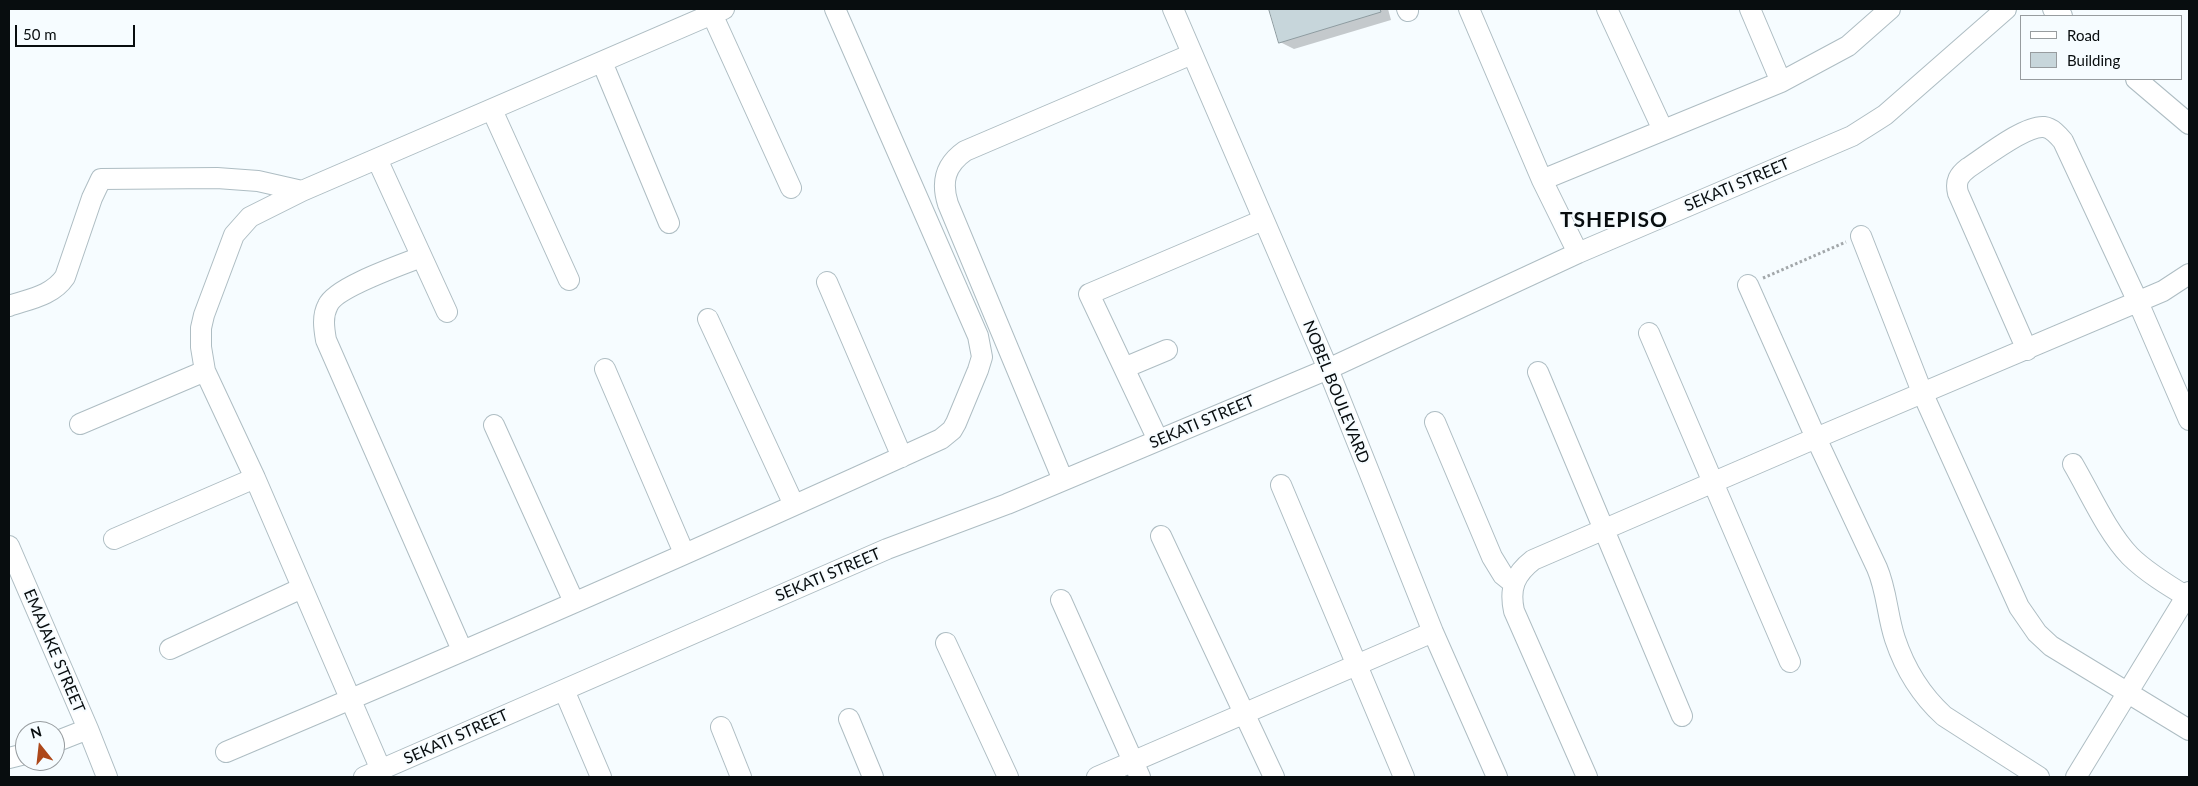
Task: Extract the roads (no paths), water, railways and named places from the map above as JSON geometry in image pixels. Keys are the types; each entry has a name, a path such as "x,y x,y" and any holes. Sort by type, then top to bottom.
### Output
{"street":[{"path":"226,752 794,506 941,439 952,430 982,357 978,336 835,9"},
{"name":"NOBEL BOULEVARD","path":"1173,9 1328,369 1433,632 1497,777"},
{"path":"1469,9 1542,180 1578,253"},
{"path":"1607,9 1663,130"},
{"path":"1750,9 1781,82"},
{"path":"1542,180 1781,82 1848,46 1890,9"},
{"name":"SEKATI STREET","path":"372,774 888,549 1063,480 1328,369 1578,253 1852,136 1870,126 2006,9"},
{"path":"372,774 351,699 255,478 205,371 201,347 201,328 234,235 250,217 302,191 718,11 791,188"},
{"path":"1063,480 948,204 944,190 947,168 954,159 965,151 1192,54"},
{"path":"602,62 669,223"},
{"path":"2137,80 2189,124"},
{"path":"492,110 569,280"},
{"path":"2026,350 1956,186 1958,178 1968,168 2036,127 2050,129 2062,141 2138,302 2189,420"},
{"path":"377,159 447,312"},
{"path":"9,306 51,292 65,277 92,198 101,179 217,178 258,180 302,191"},
{"path":"1158,440 1090,294 1263,220"},
{"path":"1861,236 1922,392 2019,607 2037,633 2051,646 2189,730"},
{"path":"421,257 345,289 333,296 324,315 324,327 326,340 462,650"},
{"path":"1587,777 1514,611 1513,583 1519,572 1533,560 1922,392 2164,291 2189,274"},
{"path":"827,282 902,457"},
{"path":"1748,284 1816,438 1884,584 1895,638 1916,684 1930,704 1944,716 2039,777"},
{"path":"708,319 794,506"},
{"path":"1649,333 1712,484 1790,662"},
{"path":"1124,368 1167,350"},
{"path":"605,369 684,553"},
{"path":"80,424 205,371"},
{"path":"1538,372 1682,716"},
{"path":"1435,422 1492,557 1503,575 1513,583"},
{"path":"494,425 574,602"},
{"path":"2073,464 2118,541 2130,555 2143,567 2188,595 2076,777"},
{"path":"114,539 255,478"},
{"path":"1282,485 1404,777"},
{"path":"1161,536 1274,777"},
{"name":"EMAJAKE STREET","path":"9,546 107,777"},
{"path":"170,649 302,588"},
{"path":"1061,600 1137,769"},
{"path":"1097,777 1137,769 1244,712 1433,632"},
{"path":"946,643 1008,777"},
{"path":"564,690 601,777"},
{"path":"849,719 873,777"},
{"path":"721,727 741,777"},
{"name":"EMAJAKE STREET","path":"65,738 88,729"}],"district":[{"name":"TSHEPISO","path":"1614,220"}]}
